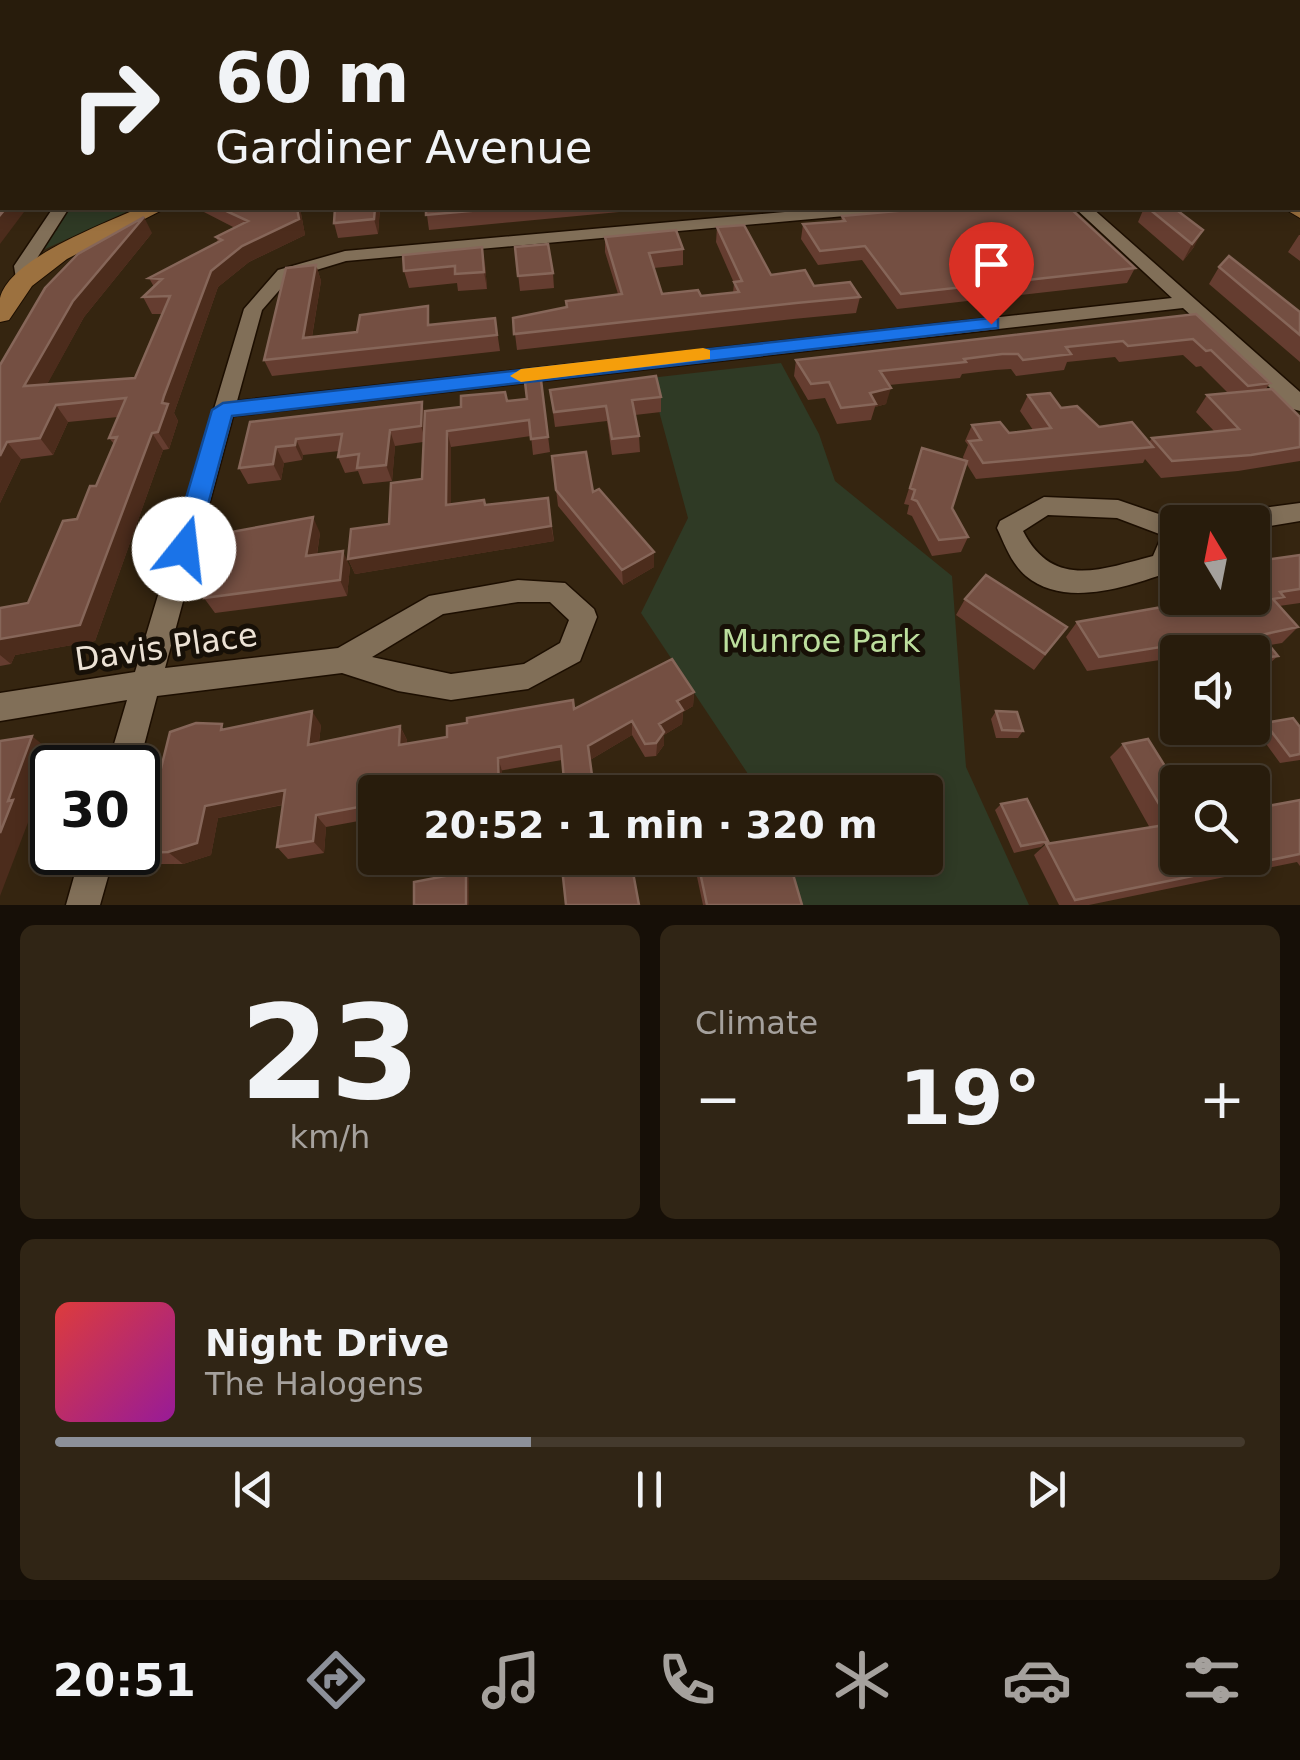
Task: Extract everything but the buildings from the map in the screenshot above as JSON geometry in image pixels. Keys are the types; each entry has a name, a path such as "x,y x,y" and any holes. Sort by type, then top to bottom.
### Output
{"street":[{"path":"23,282 22,266 59,210"},
{"path":"0,315 23,282 74,246 151,210"},
{"path":"128,745 253,309 284,274 345,256 677,217 833,210"},
{"path":"1085,210 1300,404"},
{"path":"223,410 1187,302"},
{"path":"1044,506 1118,508 1177,531 1163,564 1086,583 1050,580 1020,556 1010,528 1044,506"},
{"path":"1270,516 1300,512"},
{"name":"Davis Place","path":"0,707 145,684 342,660 438,604 518,591 556,591 584,617 570,652 528,676 451,687 398,678 342,660"},
{"path":"83,905 91,875"}],"green space":[{"path":"67,210 131,210 41,251 53,231 58,230 54,229"},
{"name":"Munroe Park","path":"781,363 819,434 835,481 952,576 966,767 1029,905 795,905 787,875 943,875 943,775 749,775 641,613 688,518 650,378"}],"slow traffic":[{"path":"521,376 703,355"}],"route":[{"path":"184,549 223,410 991,324"}]}
